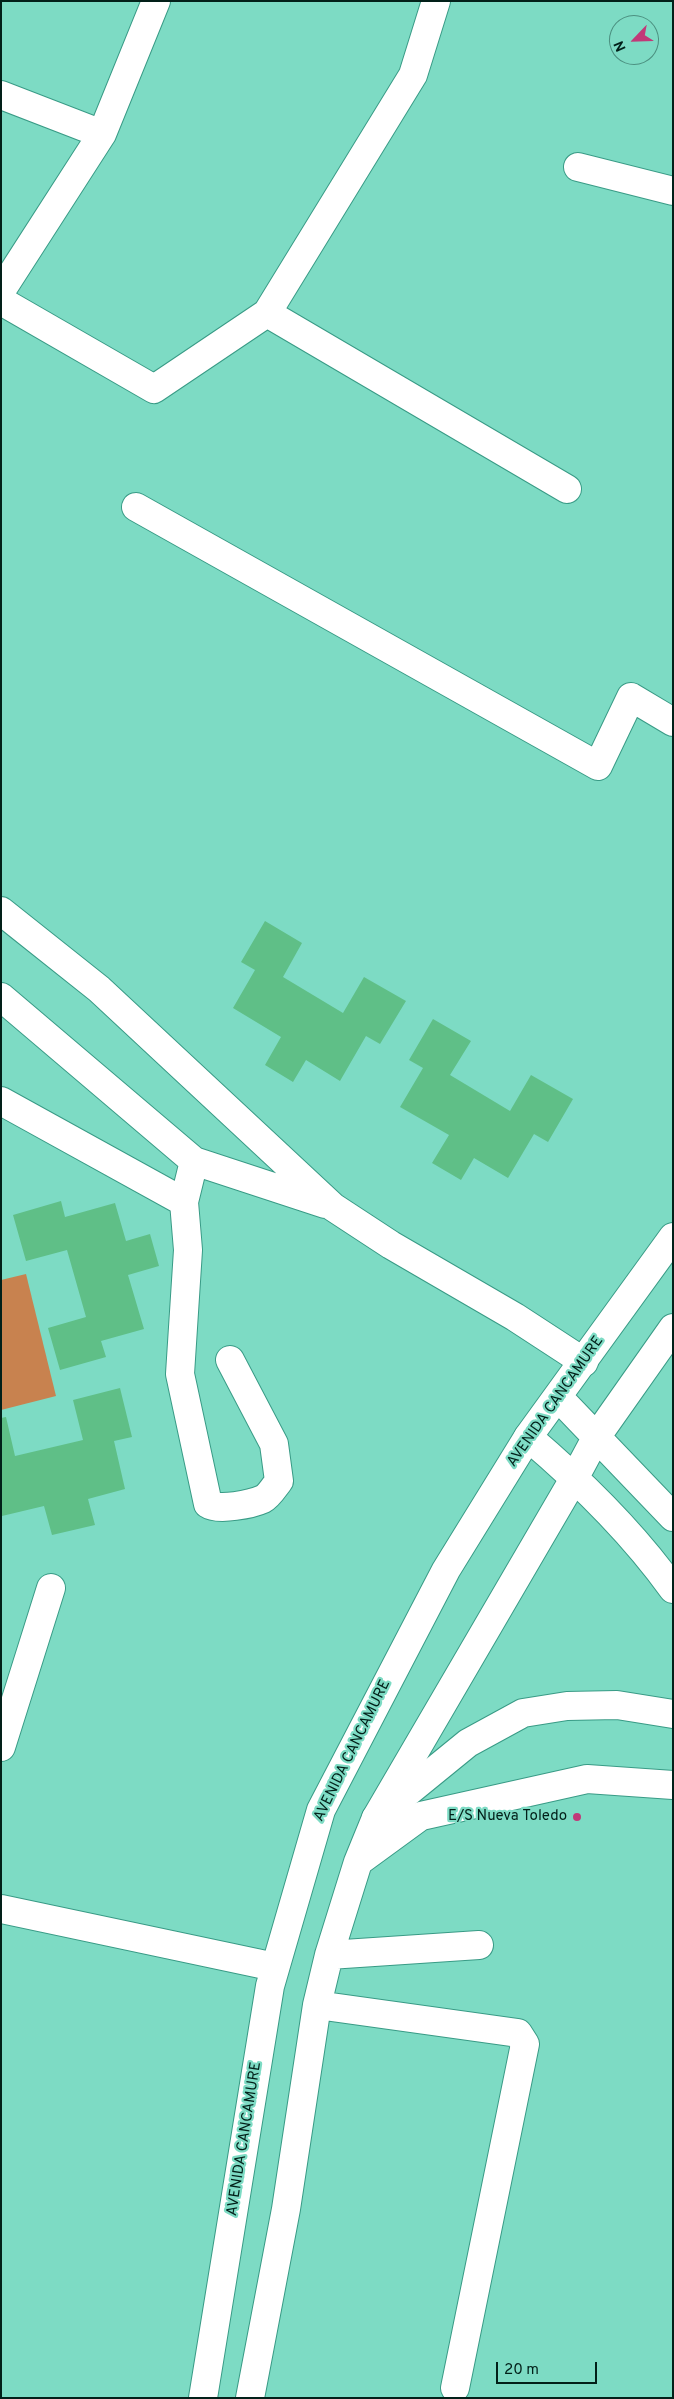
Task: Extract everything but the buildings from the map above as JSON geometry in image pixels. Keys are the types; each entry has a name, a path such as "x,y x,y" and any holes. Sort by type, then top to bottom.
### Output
{"street":[{"path":"1,290 102,134 156,1"},
{"path":"1,301 154,389 267,313 413,75 436,1"},
{"path":"1,95 102,134"},
{"path":"578,167 673,191"},
{"path":"267,313 567,489"},
{"path":"136,507 598,766 631,697 673,722"},
{"path":"1,911 99,989 333,1207 392,1245 515,1317 584,1362"},
{"path":"1,997 194,1161 333,1207"},
{"path":"1,1101 184,1202"},
{"path":"194,1161 184,1202 188,1250 180,1374 208,1504 214,1508 265,1499 279,1481 274,1444 230,1360"},
{"name":"AVENIDA CANCAMURE","path":"203,2398 270,1986 321,1810 446,1570 528,1437 673,1237"},
{"path":"250,2398 286,2209 317,2005 329,1955 358,1862 376,1818 575,1476 596,1436 673,1328"},
{"path":"558,1397 673,1516"},
{"path":"528,1437 575,1476 654,1563 673,1589"},
{"path":"1,1748 51,1588"},
{"path":"376,1818 468,1743 523,1713 567,1706 617,1705 673,1714"},
{"path":"358,1862 421,1816 587,1779 673,1785"},
{"path":"1,1909 275,1967"},
{"path":"329,1955 479,1945"},
{"path":"317,2005 518,2033 525,2044 455,2388"}],"shaded area":[{"path":"26,1274 56,1396 1,1410 1,1280"}],"place":[{"name":"E/S Nueva Toledo","path":"577,1817"}]}
